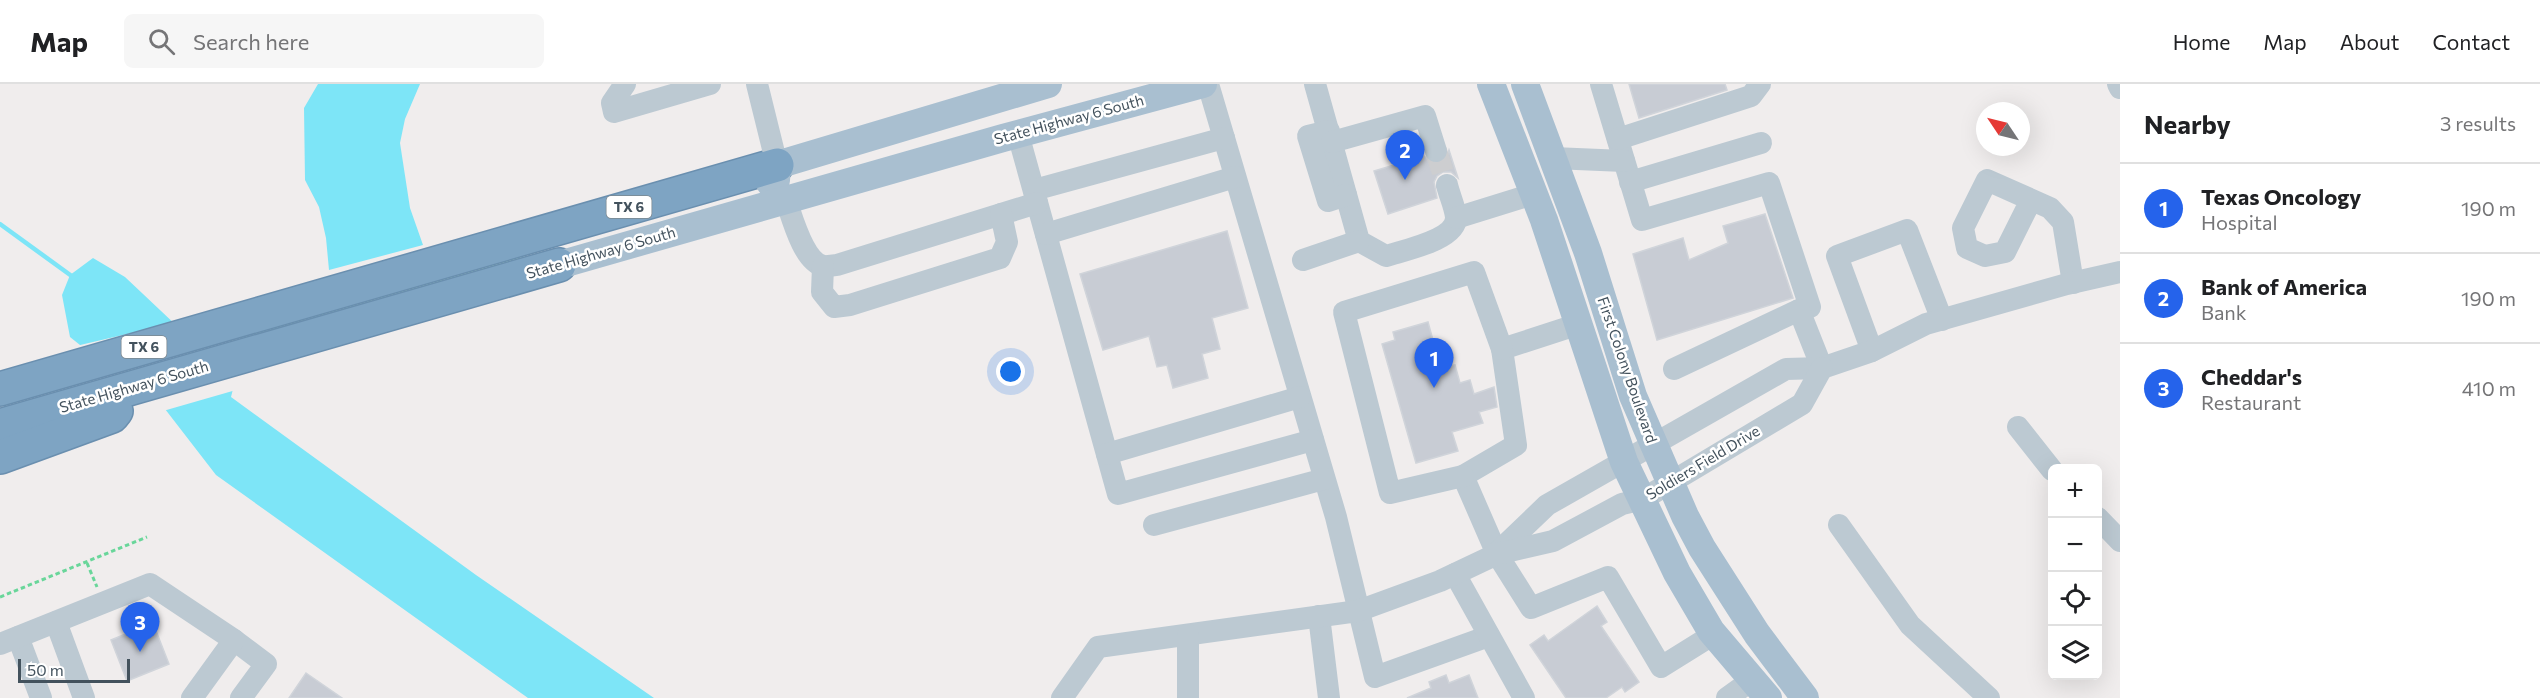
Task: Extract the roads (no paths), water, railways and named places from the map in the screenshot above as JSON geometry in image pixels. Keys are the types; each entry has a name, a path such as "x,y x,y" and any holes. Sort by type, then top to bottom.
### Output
{"highway":[{"name":"TX 6","path":"0,389 38,370 212,327 777,165"},
{"name":"State Highway 6 South","path":"0,426 113,400 257,352 559,265"},
{"path":"0,457 112,416 113,400"}],"main road":[{"name":"TX 6","path":"777,165 1048,84"},
{"name":"State Highway 6 South","path":"559,265 1018,134 1203,84"},
{"name":"First Colony Boulevard","path":"1491,84 1579,324 1624,462 1677,573 1714,634 1760,689"},
{"name":"First Colony Boulevard","path":"1526,84 1588,253 1634,396 1654,446 1702,548 1757,634 1805,698"},
{"path":"786,200 792,183 802,176 828,168 853,143"},
{"path":"706,223 738,195 776,180 777,165"}],"street":[{"path":"625,84 612,103 615,112 710,84"},
{"path":"757,84 777,165"},
{"path":"1209,84 1324,479 1376,688 1489,636"},
{"path":"1315,84 1331,137"},
{"path":"1601,84 1642,220 1770,183 1810,307 1799,310 1674,369"},
{"path":"1618,139 1751,96 1760,84"},
{"path":"1359,242 1346,195 1328,201 1308,136 1331,137 1425,116 1436,151"},
{"path":"1018,134 1118,494 1312,440"},
{"path":"786,200 804,247 812,259 823,266 837,265 1001,214 1035,196 1224,138"},
{"path":"1553,158 1627,171 1761,143"},
{"path":"1046,234 1235,177"},
{"path":"1303,260 1359,242 1386,256 1441,238 1451,231 1456,218 1447,185"},
{"path":"1456,218 1533,194"},
{"path":"2031,200 2050,208 2063,222 2073,282"},
{"path":"823,266 822,292 834,307 850,304 1000,258 1007,242 1001,214"},
{"path":"1872,351 1837,256 1907,230 1942,320"},
{"path":"1474,272 1502,349 1516,445 1463,476 1390,493 1344,312 1474,272"},
{"name":"Soldiers Field Drive","path":"1497,554 1547,505 1786,369 1822,369 1872,351 1926,324 2073,282 2120,272"},
{"path":"1799,310 1822,369"},
{"path":"1502,349 1579,324"},
{"name":"Soldiers Field Drive","path":"1062,698 1098,647 1358,611 1455,574 1497,554 1553,541 1622,504 1643,499 1802,404 1822,369"},
{"path":"1107,454 1300,397"},
{"path":"2018,427 2048,465"},
{"path":"1463,476 1497,554 1531,608 1608,577 1660,667 1714,634"},
{"path":"1154,525 1324,479"},
{"path":"2102,523 2120,541"},
{"path":"1839,525 1910,625 1989,698"},
{"path":"1455,574 1524,698"},
{"path":"41,698 9,641 150,584 266,664 241,698"},
{"path":"1319,616 1329,698"},
{"path":"56,622 84,698"},
{"path":"1188,635 1188,698"},
{"path":"193,698 234,640"},
{"path":"1727,698 1760,689"}],"water":[{"path":"318,84 420,84 405,119 400,143 410,208 423,245 329,270 326,238 319,207 305,180 304,108"},
{"path":"93,258 125,277 231,377 234,385 231,397 476,575 654,698 528,698 216,475 165,409 145,397 70,337 62,295 70,275"}],"waterway":[{"path":"0,224 73,277"}],"tunnel":[{"path":"1436,151 1447,185"}],"place":[{"name":"Bank of America","path":"1405,180"},
{"name":"Texas Oncology","path":"1434,388"},
{"name":"Cheddar's","path":"140,652"}]}
